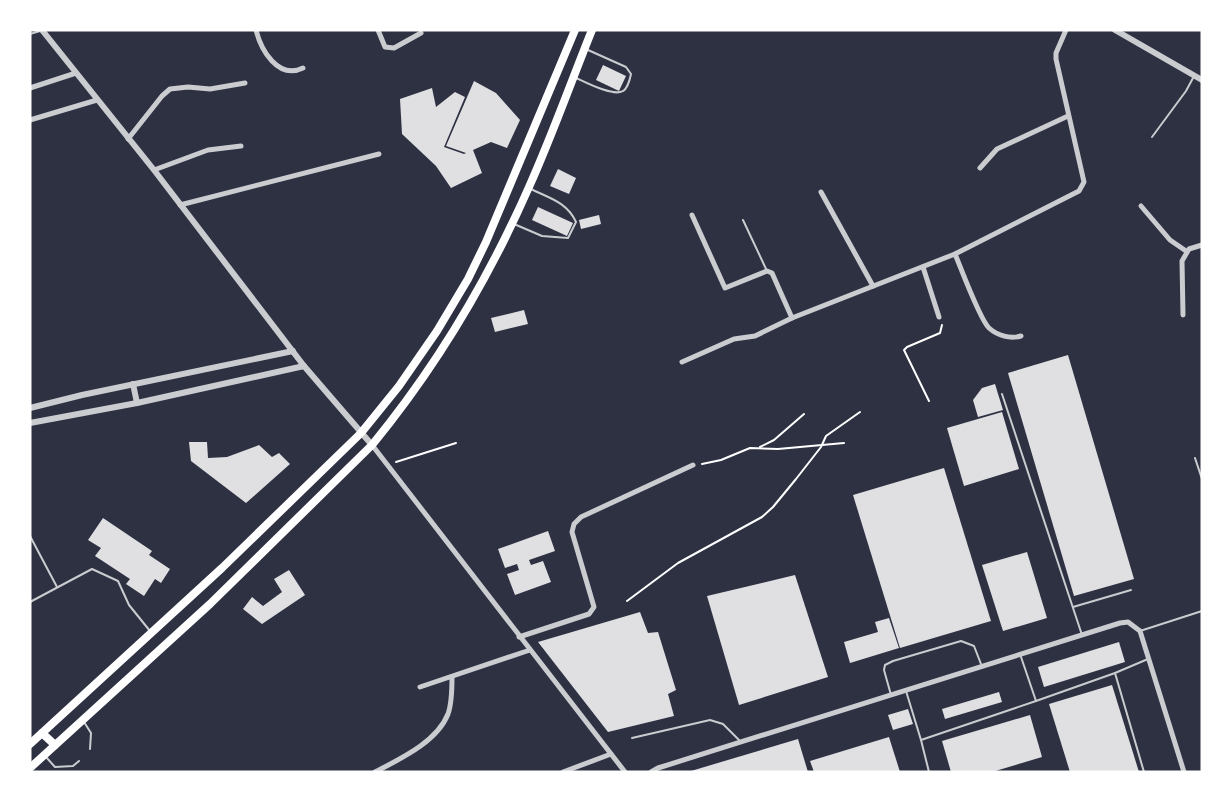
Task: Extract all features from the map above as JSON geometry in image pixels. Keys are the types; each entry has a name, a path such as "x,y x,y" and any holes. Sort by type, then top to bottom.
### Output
{"main road":[{"path":"30,744 152,633 361,432 419,357 468,279 486,242 575,30"},
{"path":"32,769 44,755 210,604 372,445 396,416 450,337 480,287 529,188 592,30"},
{"path":"42,733 55,745"}],"street":[{"path":"42,30 154,170 304,366 388,465 625,772"},
{"path":"256,30 259,42 272,61 292,72 303,68"},
{"path":"378,30 385,47 394,48 421,33"},
{"path":"682,362 734,339 755,336 792,318 955,254 1079,191 1084,182 1056,53 1066,30"},
{"path":"1115,30 1202,80"},
{"path":"30,88 76,74"},
{"path":"128,139 170,89 188,87 210,89 245,83"},
{"path":"30,120 97,100"},
{"path":"980,168 997,149 1068,116"},
{"path":"154,170 208,150 241,146"},
{"path":"180,205 379,154"},
{"path":"821,192 873,286"},
{"path":"1141,206 1170,240 1186,251"},
{"path":"692,215 725,288 767,271 772,273 792,318"},
{"path":"1183,315 1182,261 1186,251 1192,246 1202,245"},
{"path":"955,254 987,327 1004,336 1012,338 1021,336"},
{"path":"923,267 939,317"},
{"path":"30,408 293,351"},
{"path":"30,423 137,403 304,366"},
{"path":"134,384 137,403"},
{"path":"519,637 590,614 594,607 572,532 574,524 581,517 693,465"},
{"path":"651,772 1020,654 1128,622 1140,631 1184,772"},
{"path":"420,687 530,650"},
{"path":"375,772 411,752 437,731 448,716 452,677"},
{"path":"563,772 611,754"}],"lane":[{"path":"30,34 42,30"},
{"path":"573,76 607,91 621,92 630,79 631,74 626,67 584,48"},
{"path":"1152,137 1186,91 1194,75"},
{"path":"512,223 542,236 568,238 572,232 576,222 572,212 565,205 529,188"},
{"path":"743,220 767,271"},
{"path":"1002,393 1082,635"},
{"path":"1195,458 1202,479"},
{"path":"30,536 57,587"},
{"path":"30,602 92,568 118,581 129,605 152,633"},
{"path":"1073,607 1131,590"},
{"path":"1140,631 1202,611"},
{"path":"891,695 884,670 885,665 893,661 961,641 974,646 982,666"},
{"path":"1020,654 1036,701"},
{"path":"921,740 1115,673 1149,659"},
{"path":"1115,673 1144,772"},
{"path":"906,690 930,772"},
{"path":"82,720 91,733 90,748"},
{"path":"632,738 710,720 723,724 741,742"},
{"path":"44,755 55,767 73,766 79,761"}],"path":[{"path":"929,401 904,350 940,333 942,326 939,317"},
{"path":"627,602 678,563 762,517 789,488 823,444 826,436 860,412"},
{"path":"758,448 774,440 804,414"},
{"path":"388,465 456,443"},
{"path":"693,465 721,460 750,448 844,443"}],"building":[{"path":"603,65 626,76 619,91 596,80"},
{"path":"474,81 496,93 520,120 507,148 491,142 473,150 482,173 451,188 436,166 402,134 400,99 432,88 436,107 455,92 465,97 444,147 464,154 466,153 446,146"},
{"path":"558,169 576,178 569,194 550,186"},
{"path":"538,207 573,223 567,236 532,220"},
{"path":"599,215 601,224 581,229 579,220"},
{"path":"524,310 528,324 495,332 491,318"},
{"path":"1068,355 1134,579 1074,596 1008,373"},
{"path":"995,384 1003,410 978,417 973,400 982,388"},
{"path":"1002,412 1019,469 964,486 947,428"},
{"path":"189,442 207,442 208,458 227,457 259,445 272,457 279,453 290,464 246,503 191,461"},
{"path":"944,468 991,621 900,648 853,495"},
{"path":"103,518 152,551 149,555 170,569 161,583 155,579 144,596 126,584 130,579 95,556 101,548 88,540"},
{"path":"548,531 555,551 529,560 531,565 543,561 551,582 515,595 507,574 519,570 517,564 505,568 498,549"},
{"path":"1027,552 1047,618 1003,631 982,565"},
{"path":"289,570 305,595 262,624 243,609 252,597 263,606 282,592 274,579"},
{"path":"795,575 828,677 739,705 707,596"},
{"path":"640,612 648,633 658,632 676,690 668,694 674,716 608,732 538,642"},
{"path":"889,618 899,648 850,663 844,642 878,632 875,622"},
{"path":"1119,642 1125,662 1044,687 1038,667"},
{"path":"1112,685 1139,772 1070,772 1049,704"},
{"path":"999,692 1002,702 945,719 942,709"},
{"path":"908,709 913,724 893,730 888,715"},
{"path":"1030,715 1042,757 992,772 951,772 942,741"},
{"path":"889,737 900,772 814,772 810,761"},
{"path":"798,739 808,772 691,772 691,771"}]}
